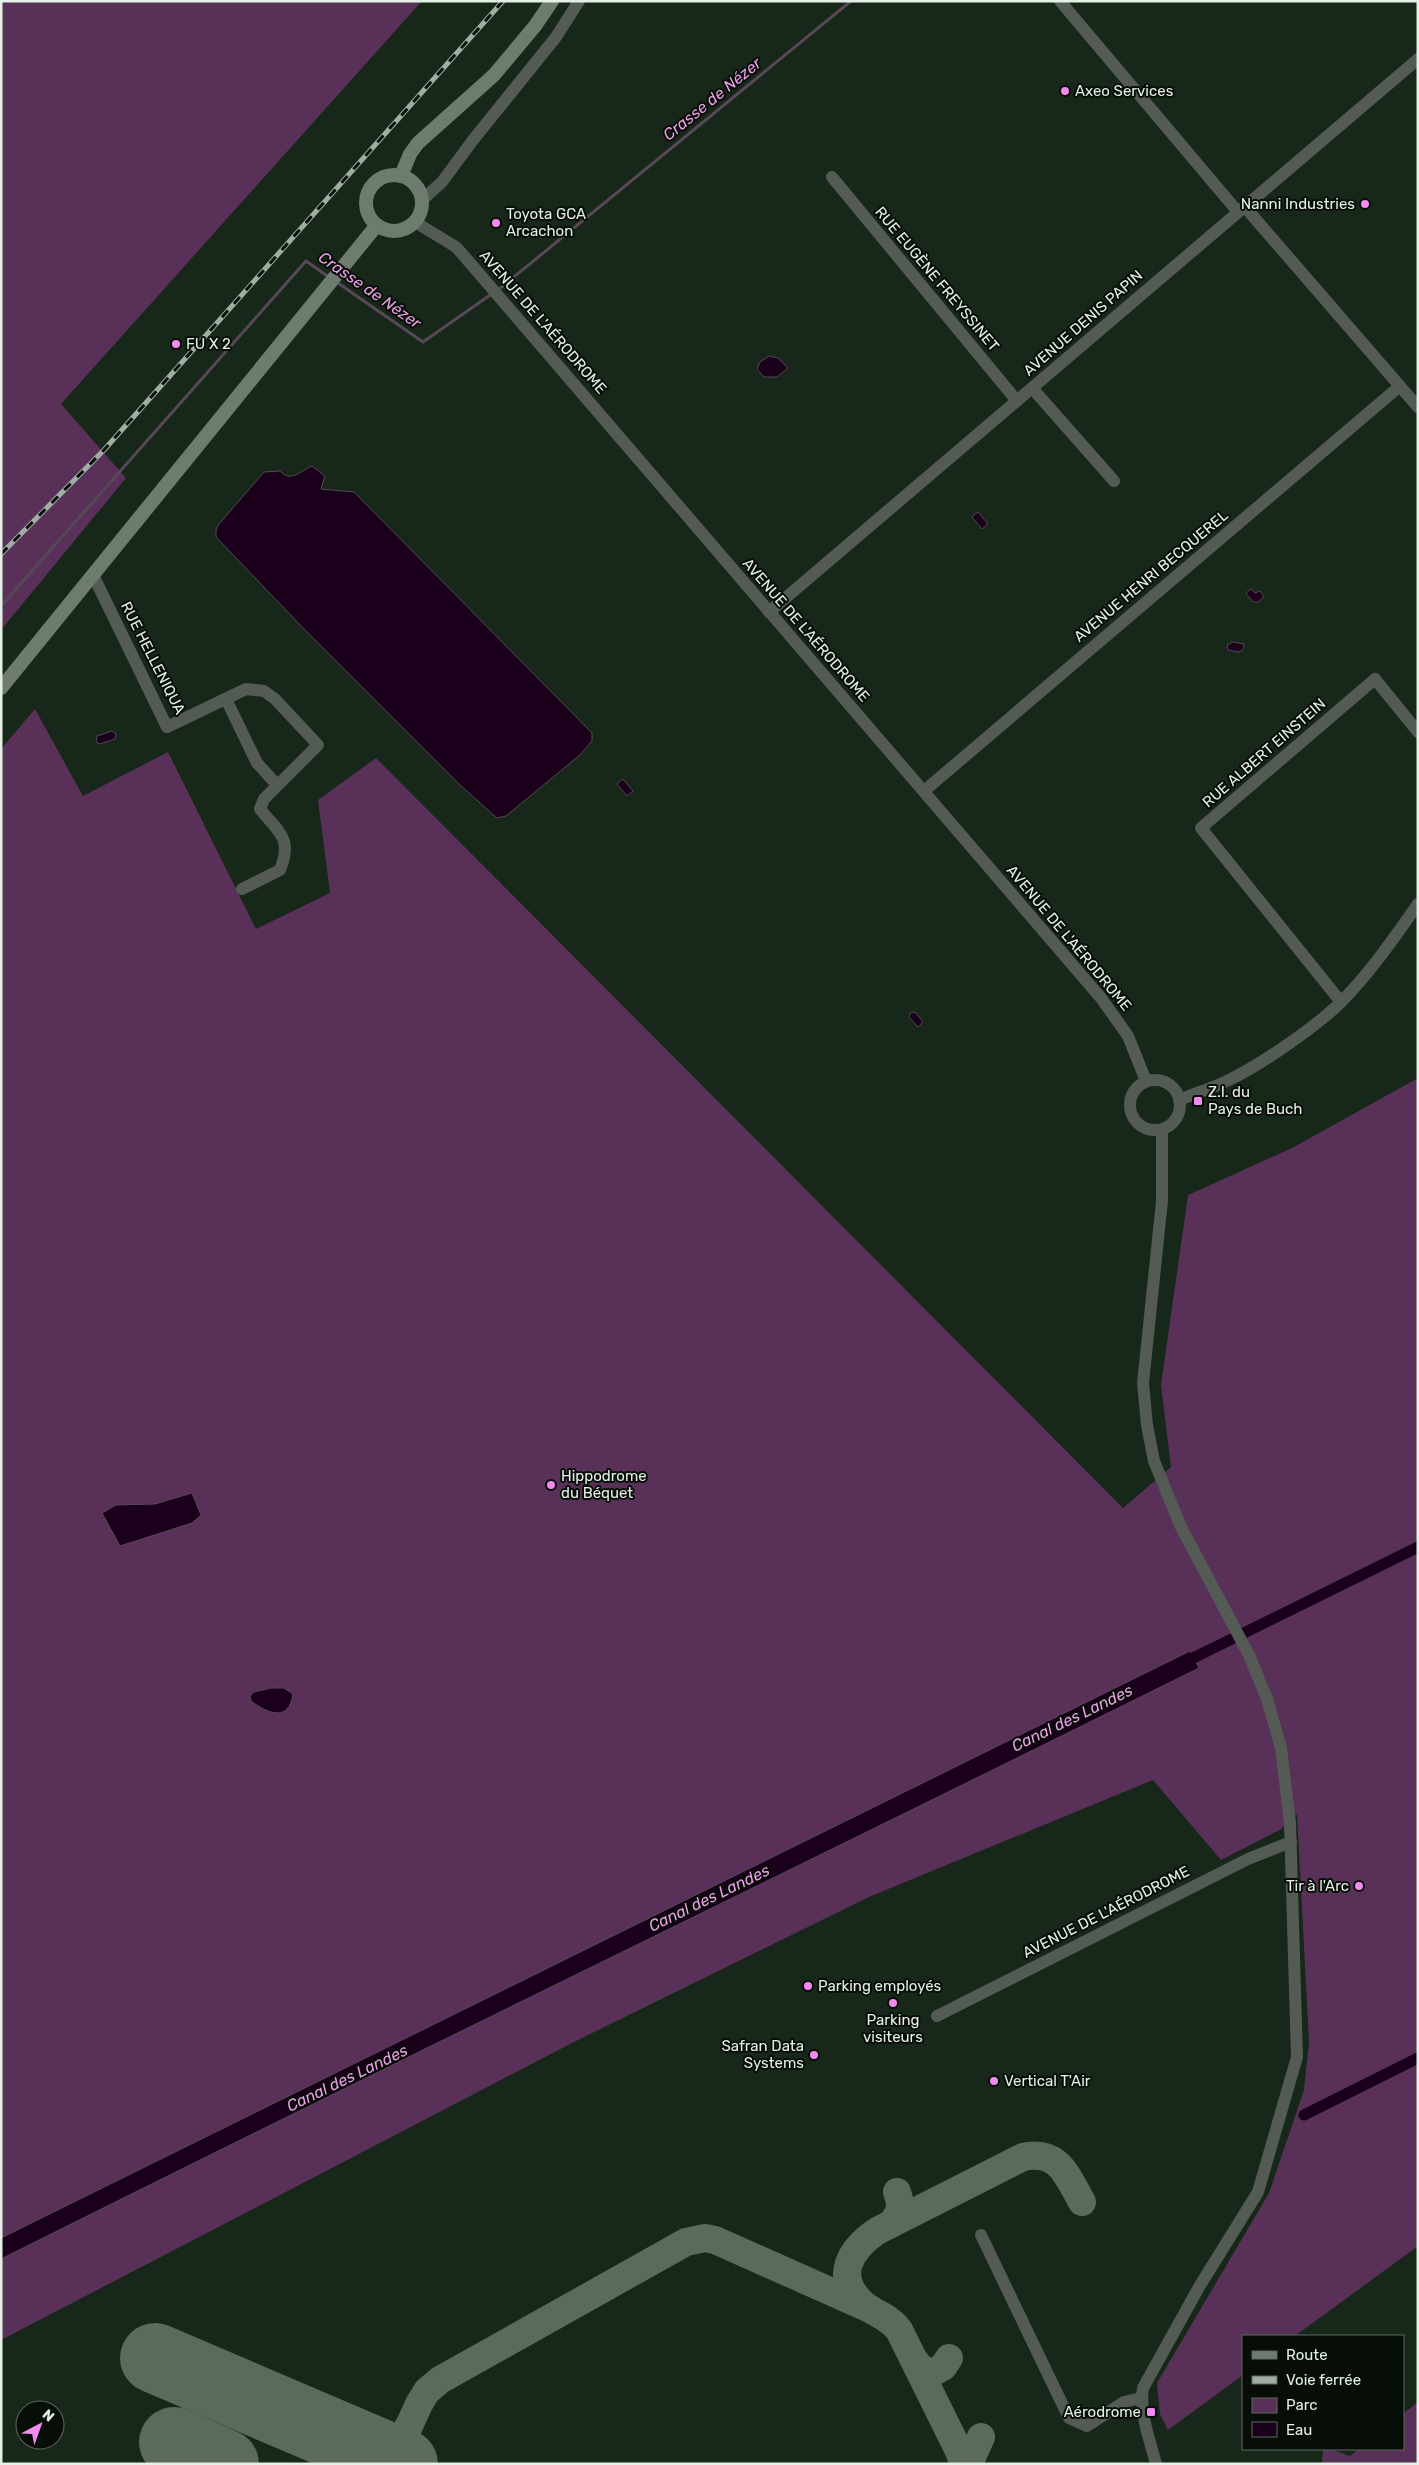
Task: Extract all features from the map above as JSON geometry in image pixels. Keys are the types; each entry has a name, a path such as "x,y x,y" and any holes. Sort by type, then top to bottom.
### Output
{"main road":[{"path":"401,176 410,154 418,144 494,75 535,26 552,1"},
{"path":"401,176 415,185 422,200 422,208 414,222 408,228 392,231 377,225 367,209 369,191 383,178 401,176"},
{"path":"1,688 377,225"}],"street":[{"path":"422,200 442,182 473,140 556,37 579,1"},
{"path":"1060,1 1241,210 1418,406"},
{"name":"AVENUE DENIS PAPIN","path":"769,612 1418,59"},
{"name":"RUE EUGÈNE FREYSSINET","path":"832,177 1017,401"},
{"name":"AVENUE DE L'AÉRODROME","path":"414,222 456,248 496,293 1101,998 1128,1036 1146,1081"},
{"name":"AVENUE HENRI BECQUEREL","path":"924,791 1400,386"},
{"path":"1032,388 1114,482"},
{"name":"RUE HELLENIQUA","path":"93,575 167,727 246,689 264,690 275,699 318,745 264,799 260,809 284,838 285,857 280,870 242,889"},
{"name":"RUE ALBERT EINSTEIN","path":"1341,1002 1201,828 1375,679 1418,732"},
{"path":"226,699 257,763 277,785"},
{"path":"1179,1100 1229,1080 1273,1053 1341,1002 1386,950 1418,904"},
{"path":"1155,1080 1171,1085 1179,1100 1180,1107 1174,1121 1162,1130 1147,1130 1140,1126 1131,1114 1130,1098 1134,1091 1146,1081 1155,1080"},
{"path":"1156,2464 1141,2398 1142,2388 1152,2368 1258,2192 1297,2057 1291,1842 1281,1748 1267,1699 1249,1655 1181,1527 1154,1461 1147,1424 1144,1383 1162,1201 1162,1130"},
{"name":"AVENUE DE L'AÉRODROME","path":"937,2016 1248,1859 1291,1842"},
{"path":"981,2235 1068,2418 1087,2426 1124,2402 1141,2398"}],"green space":[{"path":"1,1 422,1 61,404 126,478 1,630"},
{"name":"Hippodrome du Béquet","path":"35,709 83,796 168,752 256,929 330,893 318,800 376,758 1123,1508 1171,1467 1161,1385 1188,1195 1292,1148 1418,1078 1418,2246 1296,2335 1242,2335 1242,2376 1168,2430 1160,2414 1157,2383 1269,2193 1304,2090 1309,2042 1297,1814 1281,1829 1221,1860 1153,1780 869,1897 574,2042 1,2340 1,749"},
{"path":"1418,2402 1418,2464 1322,2464 1323,2450 1334,2450 1350,2456 1358,2450 1404,2450 1404,2413"}],"water":[{"path":"769,356 778,358 788,368 777,377 764,377 757,369 760,362"},
{"path":"312,466 325,476 321,489 354,492 592,733 592,741 580,755 506,816 497,818 459,784 304,629 216,537 216,530 219,524 264,472 280,471 288,476 292,476"},
{"path":"978,512 988,524 982,529 972,517"},
{"path":"1251,589 1255,593 1260,591 1264,597 1258,602 1253,602 1246,593"},
{"path":"1233,642 1244,644 1243,650 1238,652 1228,650 1227,645"},
{"path":"112,731 116,734 115,739 100,744 96,742 97,736"},
{"path":"623,779 633,791 627,796 617,784"},
{"path":"915,1012 923,1022 918,1027 909,1017 910,1013"},
{"path":"192,1493 201,1515 192,1523 120,1546 102,1513 116,1505 155,1504"},
{"path":"1190,1651 1199,1668 1,2259 1,2238"},
{"path":"271,1688 284,1688 293,1694 291,1703 282,1712 270,1712 251,1701 250,1696 254,1692"}],"waterway":[{"name":"Crasse de Nézer","path":"498,290 851,1"},
{"name":"Crasse de Nézer","path":"1,606 306,261 330,278"},
{"name":"Crasse de Nézer","path":"335,281 423,342 493,293"},
{"name":"Canal des Landes","path":"1181,1664 1418,1547"},
{"path":"1304,2115 1418,2058"}],"taxiway":[{"path":"964,2464 899,2330 891,2321 862,2303 853,2293 848,2283 847,2273 853,2255 877,2231 1023,2157 1045,2157 1054,2161 1066,2174 1082,2202"},
{"path":"891,2224 900,2209 897,2192"},
{"path":"365,2447 391,2447 404,2437 427,2391 440,2380 686,2242 705,2238 715,2240 870,2309"},
{"path":"915,2361 920,2368 932,2373 943,2367 949,2358"},
{"path":"408,2427 403,2446 411,2464"},
{"path":"969,2464 981,2437"}],"runway":[{"path":"155,2358 403,2464"},
{"path":"174,2442 224,2464"}],"railway":[{"path":"1,554 104,450 503,1"}],"place":[{"name":"Axeo Services","path":"1065,91"},
{"name":"Nanni Industries","path":"1365,204"},
{"name":"Toyota GCA Arcachon","path":"496,223"},
{"name":"FU X 2","path":"176,344"},
{"name":"Z.I. du Pays de Buch","path":"1198,1101"},
{"name":"Hippodrome du Béquet","path":"551,1485"},
{"name":"Tir à l'Arc","path":"1359,1886"},
{"name":"Parking employés","path":"808,1986"},
{"name":"Parking visiteurs","path":"893,2003"},
{"name":"Safran Data Systems","path":"814,2055"},
{"name":"Vertical T'Air","path":"994,2081"},
{"name":"Aérodrome","path":"1151,2412"}]}
